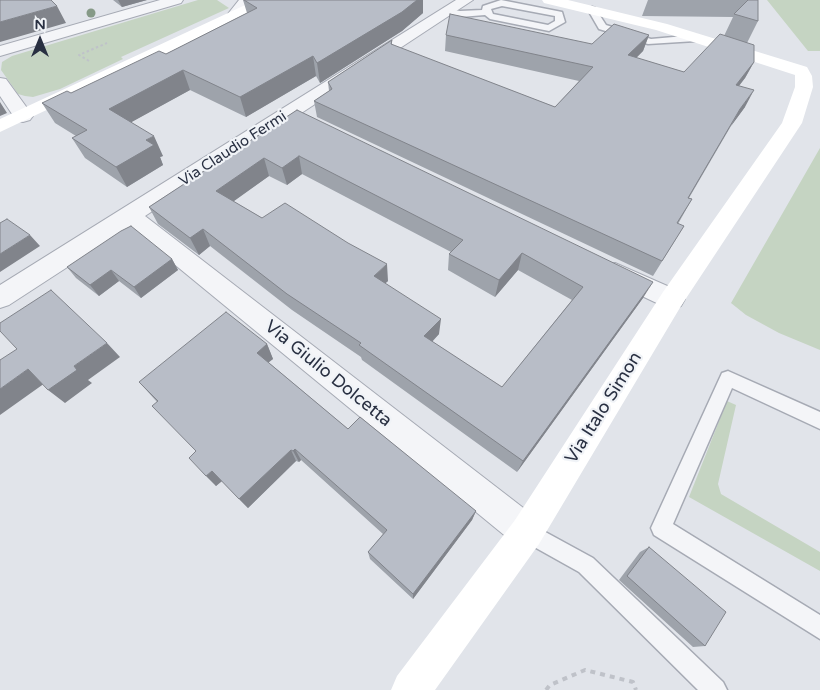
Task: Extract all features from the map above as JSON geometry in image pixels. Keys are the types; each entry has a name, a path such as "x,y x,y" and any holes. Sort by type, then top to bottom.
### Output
{"main road":[{"path":"235,15 251,0"},
{"path":"0,126 268,0"},
{"path":"549,0 591,5 680,24 807,69 820,86"},
{"path":"591,5 696,38 807,69"},
{"name":"Via Italo Simon","path":"411,690 527,532 672,299 792,123 804,86 807,69"},
{"name":"Via Italo Simon","path":"792,123 820,103"}],"street":[{"path":"0,51 176,0"},
{"name":"Via Claudio Fermi","path":"0,298 466,0"},
{"path":"0,83 23,116"},
{"path":"289,113 312,125"},
{"name":"Via Giulio Dolcetta","path":"129,215 527,532"},
{"path":"598,263 672,299"}],"lane":[{"path":"501,3 559,14 560,22 549,28 490,16 488,12 486,8 501,3"},
{"path":"448,12 460,14 488,12"},
{"path":"820,421 728,378 661,528 820,628"},
{"path":"527,532 586,565 715,690"}],"path":[{"path":"94,64 79,55 111,41"},
{"path":"546,690 550,685 586,670 633,682 636,690"}],"green space":[{"path":"198,0 217,0 229,8 121,57 123,59 60,89 33,97 18,94 1,70 2,62 12,56"},
{"path":"767,0 820,0 820,51 808,51"},
{"path":"820,148 820,350 779,333 746,315 731,303"},
{"path":"727,401 736,405 718,484 721,494 820,552 820,571 689,497"}],"building":[{"path":"0,0 51,0 57,6 0,22"},
{"path":"244,0 417,0 402,12 317,63 313,56 240,97 183,70 109,109 154,136 146,140 154,145 116,167 72,138 87,130 42,103 67,91 71,93 159,51 166,54 257,8"},
{"path":"748,0 758,0 758,21 734,14"},
{"path":"450,14 592,44 614,24 649,35 628,55 684,72 720,34 754,45 754,62 736,85 754,90 740,109 688,198 692,199 677,223 684,226 662,261 314,101 332,89 328,82 392,40 391,44 555,107 593,67 446,35"},
{"path":"297,110 653,282 523,461 359,345 361,343 287,294 203,229 190,238 149,207","holes":["299,156 463,240 449,254 499,280 522,253 583,287 502,387 424,336 441,319 374,276 387,264 348,243 285,203 262,218 216,191 264,158 282,168"]},
{"path":"7,219 30,235 0,254 0,223"},
{"path":"131,226 172,259 134,287 111,270 90,285 67,267 121,231"},
{"path":"51,290 107,343 74,366 77,370 48,390 28,369 0,389 0,360 17,349 0,331 0,323"},
{"path":"226,312 267,344 257,353 348,429 360,417 476,511 413,594 368,552 387,530 295,449 291,450 239,499 212,471 206,476 189,458 196,451 152,406 158,401 139,382"},
{"path":"649,547 726,612 705,646 627,576"}]}
